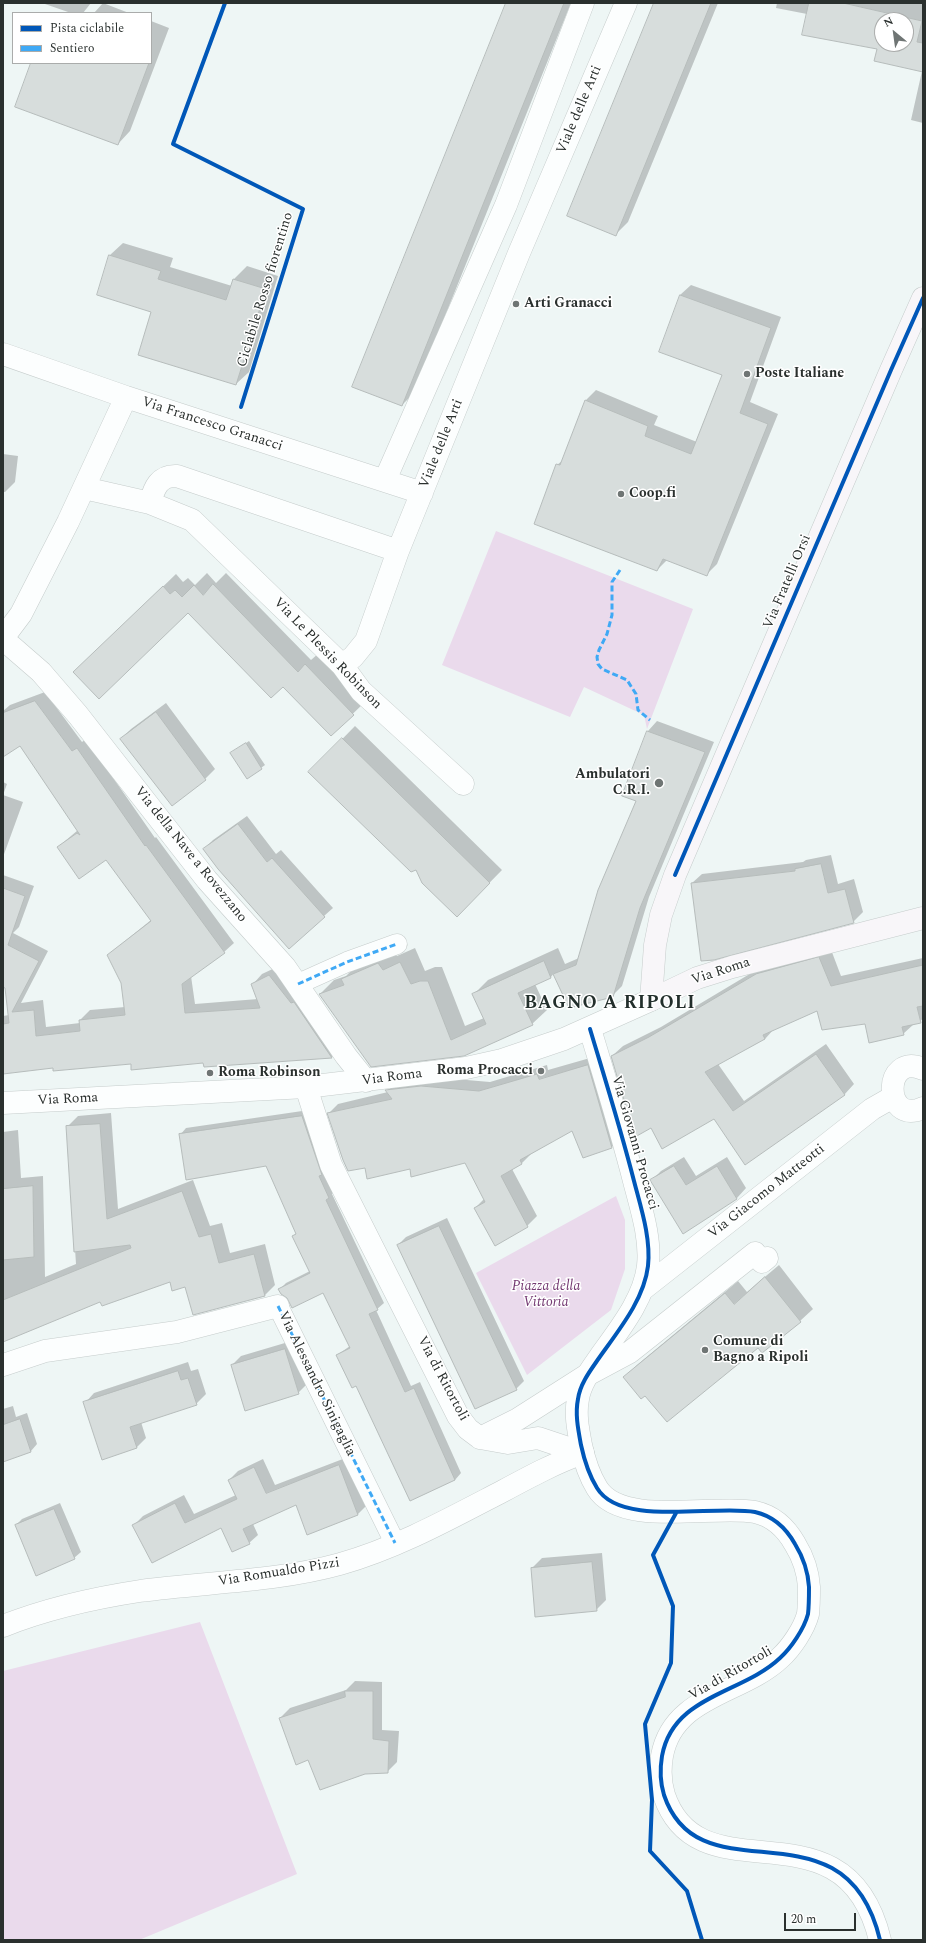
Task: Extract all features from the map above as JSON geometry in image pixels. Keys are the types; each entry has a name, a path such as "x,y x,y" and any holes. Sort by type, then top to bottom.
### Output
{"main road":[{"name":"Via Fratelli Orsi","path":"651,1000 655,945 661,915 675,875 923,298"},
{"name":"Via Roma","path":"651,1000 697,978 732,967 923,918"}],"street":[{"path":"385,480 506,205 583,3"},
{"name":"Viale delle Arti","path":"342,665 353,657 366,641 398,551 534,216 626,3"},
{"path":"506,205 534,216"},
{"name":"Via Francesco Granacci","path":"3,354 126,397 422,493"},
{"path":"3,639 21,614 84,488 126,397"},
{"path":"150,503 153,489 163,478 177,476 398,551"},
{"name":"Via Le Plessis Robinson","path":"84,488 150,503 192,520 342,665 361,691 463,784"},
{"name":"Via della Nave a Rovezzano","path":"3,639 41,672 83,721 208,880 285,967 346,1056 366,1081"},
{"path":"298,984 347,962 397,944"},
{"name":"Via Roma","path":"3,1103 306,1088 466,1068 502,1060 590,1028 651,1000"},
{"name":"Via Giovanni Procacci","path":"590,1028 643,1216 648,1264 642,1289"},
{"path":"922,1068 909,1067 899,1072 892,1083 893,1097 904,1108 915,1111 923,1108"},
{"name":"Via di Ritortoli","path":"306,1088 331,1165 458,1416 468,1429 480,1438"},
{"name":"Via Giacomo Matteotti","path":"642,1289 879,1104 893,1097"},
{"path":"480,1438 518,1419 587,1375 630,1352 755,1252 762,1262 767,1258"},
{"path":"480,1438 508,1443 538,1438 583,1453 576,1408 579,1391 587,1375 617,1332 642,1289"},
{"name":"Via Alessandro Sinigaglia","path":"3,1365 45,1352 177,1332 278,1306 395,1543"},
{"name":"Via di Ritortoli","path":"583,1453 598,1490 605,1499 616,1504 638,1510 676,1513 752,1512 765,1515 778,1523 794,1542 807,1571 809,1584 808,1613 803,1626 782,1657 765,1670 703,1701 686,1713 678,1722 664,1745 661,1775 662,1789 670,1810 677,1821 696,1837 710,1844 730,1849 790,1854 814,1859 843,1875 854,1885 866,1901 876,1923 880,1940"},
{"name":"Via Romualdo Pizzi","path":"3,1626 72,1605 139,1591 227,1582 318,1569 370,1554 456,1515 561,1461 583,1453"}],"green space":[{"path":"496,531 693,609 647,729 644,715 584,687 570,717 442,665"},
{"name":"Piazza della Vittoria","path":"616,1196 625,1220 625,1269 611,1310 527,1375 476,1273"},
{"path":"200,1622 297,1874 139,1940 3,1939 3,1671"}],"building":[{"path":"506,3 564,3 402,406 352,387"},
{"path":"654,3 711,3 616,236 567,216"},
{"path":"809,3 843,3 882,12 874,12 874,48 802,35"},
{"path":"914,19 922,21 917,42 923,43 923,72 874,61 876,52 914,52"},
{"path":"31,64 149,64 118,145 15,107"},
{"path":"109,255 161,271 158,279 226,300 233,279 266,289 236,385 138,355 151,312 97,295"},
{"path":"680,295 771,328 740,413 768,424 707,576 663,559 657,571 534,524 556,464 560,465 585,400 648,426 645,436 691,454 722,375 659,352"},
{"path":"213,584 298,672 305,664 354,715 331,736 283,687 271,698 188,613 99,699 73,672 163,586 170,594 175,590 182,597 194,585 203,595"},
{"path":"35,701 72,751 77,748 145,846 146,845 225,953 182,984 185,1013 260,1008 251,984 269,975 291,1003 294,1002 332,1058 204,1067 203,1063 131,1070 131,1064 53,1071 53,1068 3,1074 3,1024 9,1023 5,988 3,987 3,888 25,896 8,945 39,961 12,1012 34,1010 36,1036 80,1031 79,1020 125,1015 121,983 107,955 151,921 106,860 79,879 57,847 77,833 80,835 20,746 3,757 3,713"},
{"path":"156,712 206,780 172,806 120,739"},
{"path":"647,731 705,752 640,908 613,997 569,1008 553,974 576,965 598,890 636,801 622,796"},
{"path":"342,738 490,883 457,917 422,883 416,870 411,872 308,772"},
{"path":"246,743 262,769 247,779 230,753"},
{"path":"238,824 267,862 272,858 325,917 289,949 218,869 203,849"},
{"path":"821,864 828,893 845,889 854,923 714,960 701,961 691,883 795,871 795,869"},
{"path":"819,957 831,986 923,965 923,1006 917,1007 921,1023 902,1027 904,1035 869,1043 865,1024 822,1030 817,1011 763,1035 765,1039 705,1072 733,1111 816,1054 845,1095 745,1165 714,1119 662,1149 651,1128 635,1137 611,1056 649,1037 756,974"},
{"path":"544,961 551,978 518,993 533,1025 464,1056 371,1067 319,994 344,985 341,979 378,963 383,970 400,962 411,984 420,981 428,981 451,1040 486,1024 472,994"},
{"path":"588,1065 612,1148 583,1158 572,1131 520,1160 522,1164 501,1176 528,1227 495,1246 474,1208 485,1202 465,1163 411,1177 410,1169 367,1179 365,1168 348,1171 327,1113 392,1099 385,1090 421,1086 479,1091 537,1074 539,1079"},
{"path":"302,1116 322,1175 319,1176 329,1198 326,1200 378,1310 369,1314 405,1392 414,1388 455,1480 410,1501 356,1386 352,1388 336,1355 350,1348 323,1293 292,1308 287,1298 281,1294 278,1289 310,1273 292,1236 296,1234 266,1166 186,1180 179,1134"},
{"path":"100,1124 107,1219 182,1191 199,1237 211,1234 219,1263 254,1254 265,1296 193,1315 185,1287 172,1291 170,1282 102,1306 100,1302 3,1342 3,1300 131,1248 130,1245 74,1252 66,1126"},
{"path":"674,1166 686,1185 717,1166 737,1199 683,1234 650,1180"},
{"path":"33,1186 34,1257 3,1260 3,1189"},
{"path":"439,1226 517,1390 475,1409 397,1245"},
{"name":"Comune di Bagno a Ripoli","path":"765,1277 801,1322 762,1353 758,1348 667,1422 645,1396 641,1399 623,1377 725,1293 734,1304"},
{"path":"285,1349 299,1394 245,1411 231,1365"},
{"path":"178,1371 181,1380 188,1378 197,1405 130,1427 137,1448 102,1460 83,1402"},
{"path":"20,1419 31,1452 3,1462 3,1425"},
{"path":"339,1465 358,1515 307,1535 296,1505 243,1529 250,1544 232,1552 221,1528 152,1563 132,1525 175,1503 185,1523 237,1499 228,1480 254,1467 266,1493"},
{"path":"54,1509 75,1559 36,1576 15,1525"},
{"path":"592,1562 597,1611 535,1617 531,1568"},
{"path":"345,1691 373,1691 373,1739 389,1741 388,1773 365,1774 320,1790 308,1760 296,1765 279,1718 345,1697"}],"marked path":[{"path":"620,570 612,582 612,615 607,634 599,650 597,657 598,664 602,669 627,680 636,694 638,710 650,720"},
{"path":"298,984 347,962 397,944"},
{"path":"278,1306 395,1543"}],"cycle path":[{"name":"Ciclabile Rosso fiorentino","path":"225,3 173,144 303,209 241,407"},
{"path":"675,875 923,298"},
{"path":"590,1029 640,1202 647,1234 649,1255 646,1279 636,1303 589,1373 579,1393 577,1405 578,1427 582,1450 589,1472 597,1488 609,1500 626,1508 670,1512 738,1510 755,1512 768,1516 783,1528 798,1549 803,1559 809,1587 809,1608 806,1620 797,1638 784,1654 764,1670 694,1708 680,1720 669,1736 662,1756 661,1780 664,1795 682,1826 708,1842 739,1849 806,1858 837,1871 862,1896 880,1940"},
{"path":"676,1513 653,1555 673,1606 671,1663 645,1724 652,1800 650,1851 687,1891 702,1940"}],"place":[{"name":"Arti Granacci","path":"516,304"},
{"name":"Poste Italiane","path":"747,374"},
{"name":"Coop.fi","path":"621,494"},
{"name":"Ambulatori C.R.I.","path":"659,783"},
{"name":"Roma Procacci","path":"541,1071"},
{"name":"Roma Robinson","path":"210,1073"},
{"name":"Comune di Bagno a Ripoli","path":"705,1350"}],"district":[{"name":"BAGNO A RIPOLI","path":"610,1004"}]}
